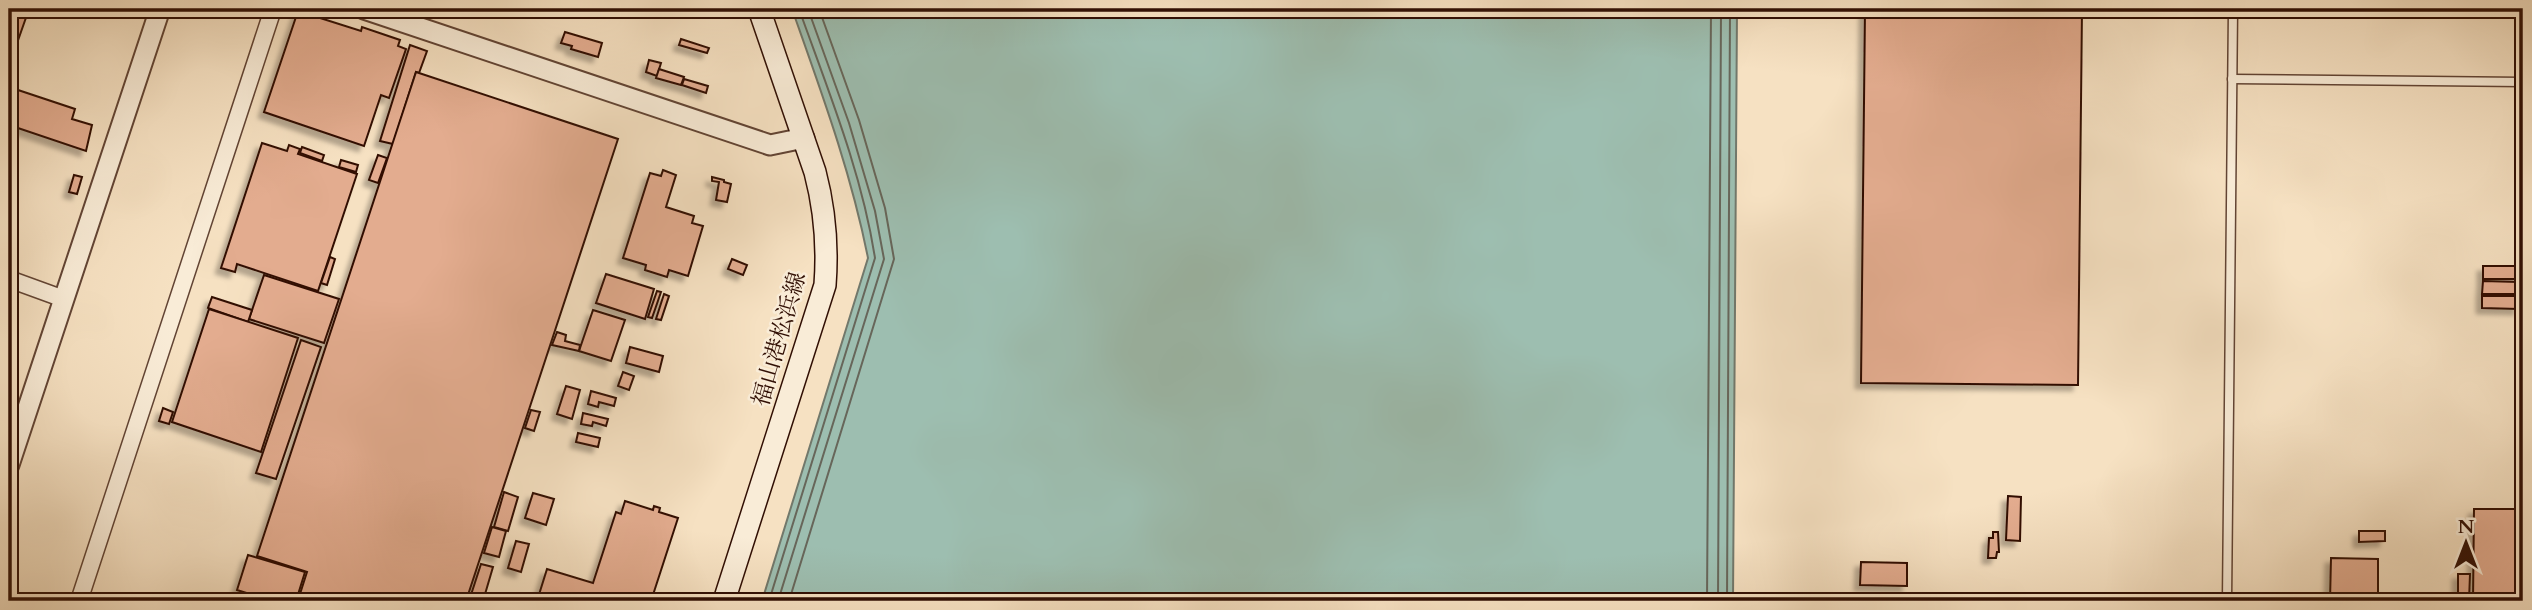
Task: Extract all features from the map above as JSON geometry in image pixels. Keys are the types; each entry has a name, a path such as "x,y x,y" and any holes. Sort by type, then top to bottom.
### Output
{"main road":[{"name":"福山港松浜線","path":"724,601 825,285 828,247 822,197 759,9"}],"street":[{"path":"9,465 160,9"},
{"path":"79,601 273,9"},
{"path":"364,9 770,145 804,138"},
{"path":"9,279 64,299"}],"lane":[{"path":"2227,601 2233,9"},
{"path":"2232,79 2523,82"}],"water":[{"path":"792,9 1737,9 1733,601 762,601 868,258 844,163"}],"building":[{"path":"9,9 29,9 9,66"},
{"path":"1865,9 2082,9 2078,385 1861,383"},
{"path":"298,11 361,31 362,27 400,40 398,46 406,49 389,98 381,95 364,146 264,112"},
{"path":"565,32 602,43 598,57 561,43"},
{"path":"681,39 709,48 707,53 679,45"},
{"path":"410,45 427,51 419,73 416,72 393,144 380,141"},
{"path":"649,60 661,63 657,76 646,72"},
{"path":"659,69 684,77 681,85 656,78"},
{"path":"416,72 618,139 466,601 322,601 300,594 307,572 257,556"},
{"path":"684,79 708,86 706,93 682,85"},
{"path":"9,87 75,109 72,119 92,125 86,151 9,125"},
{"path":"262,143 287,151 289,145 300,149 298,154 357,174 318,291 237,264 235,272 221,268"},
{"path":"302,147 324,155 322,161 300,153"},
{"path":"378,155 387,158 378,183 369,180"},
{"path":"341,160 358,165 356,172 339,167"},
{"path":"663,170 676,175 666,207 694,216 692,223 703,226 688,276 669,270 667,277 645,270 646,265 623,258 650,173 661,176"},
{"path":"74,175 82,177 77,194 69,192"},
{"path":"712,177 731,184 727,202 716,200 719,182 712,181"},
{"path":"330,257 335,259 327,285 321,283"},
{"path":"732,259 747,265 743,275 728,269"},
{"path":"2483,266 2520,266 2519,279 2483,279"},
{"path":"606,274 654,289 645,319 596,303"},
{"path":"264,275 339,299 324,343 249,319"},
{"path":"2483,281 2519,282 2519,294 2482,294"},
{"path":"657,291 661,292 652,318 648,317"},
{"path":"664,294 669,296 661,320 656,319"},
{"path":"2482,296 2519,296 2519,309 2482,308"},
{"path":"212,297 252,310 248,322 208,308"},
{"path":"209,309 298,338 261,452 172,422"},
{"path":"593,310 625,320 611,361 579,351"},
{"path":"557,332 566,335 565,341 580,345 579,351 552,345"},
{"path":"301,340 321,347 276,479 256,473"},
{"path":"630,347 663,356 659,372 626,363"},
{"path":"623,372 634,376 629,390 618,386"},
{"path":"566,386 580,390 572,419 557,414"},
{"path":"591,391 616,398 614,406 599,402 598,407 588,404"},
{"path":"163,408 173,412 169,424 159,421"},
{"path":"531,410 540,412 534,431 525,428"},
{"path":"583,413 608,419 606,426 593,422 592,426 581,424"},
{"path":"578,433 600,438 598,447 576,442"},
{"path":"504,492 518,497 508,531 494,527"},
{"path":"533,493 554,499 546,525 525,518"},
{"path":"2008,496 2021,497 2020,541 2006,540"},
{"path":"625,501 653,510 654,506 660,508 659,512 678,518 651,601 537,601 547,569 593,583 616,512 621,514"},
{"path":"2474,509 2523,509 2523,601 2473,601"},
{"path":"492,527 506,531 499,557 484,553"},
{"path":"2359,531 2385,531 2385,541 2359,542"},
{"path":"1993,532 1998,532 1999,552 1996,558 1988,558 1989,538 1993,538"},
{"path":"516,541 529,544 521,572 508,568"},
{"path":"248,555 305,572 296,601 272,601 237,590"},
{"path":"2331,558 2378,559 2378,601 2330,601"},
{"path":"1861,562 1907,563 1907,586 1860,585"},
{"path":"481,564 493,567 483,601 469,601"},
{"path":"2458,574 2470,574 2469,601 2458,601"},
{"path":"1861,595 2074,597 2074,601 1861,601"}]}
